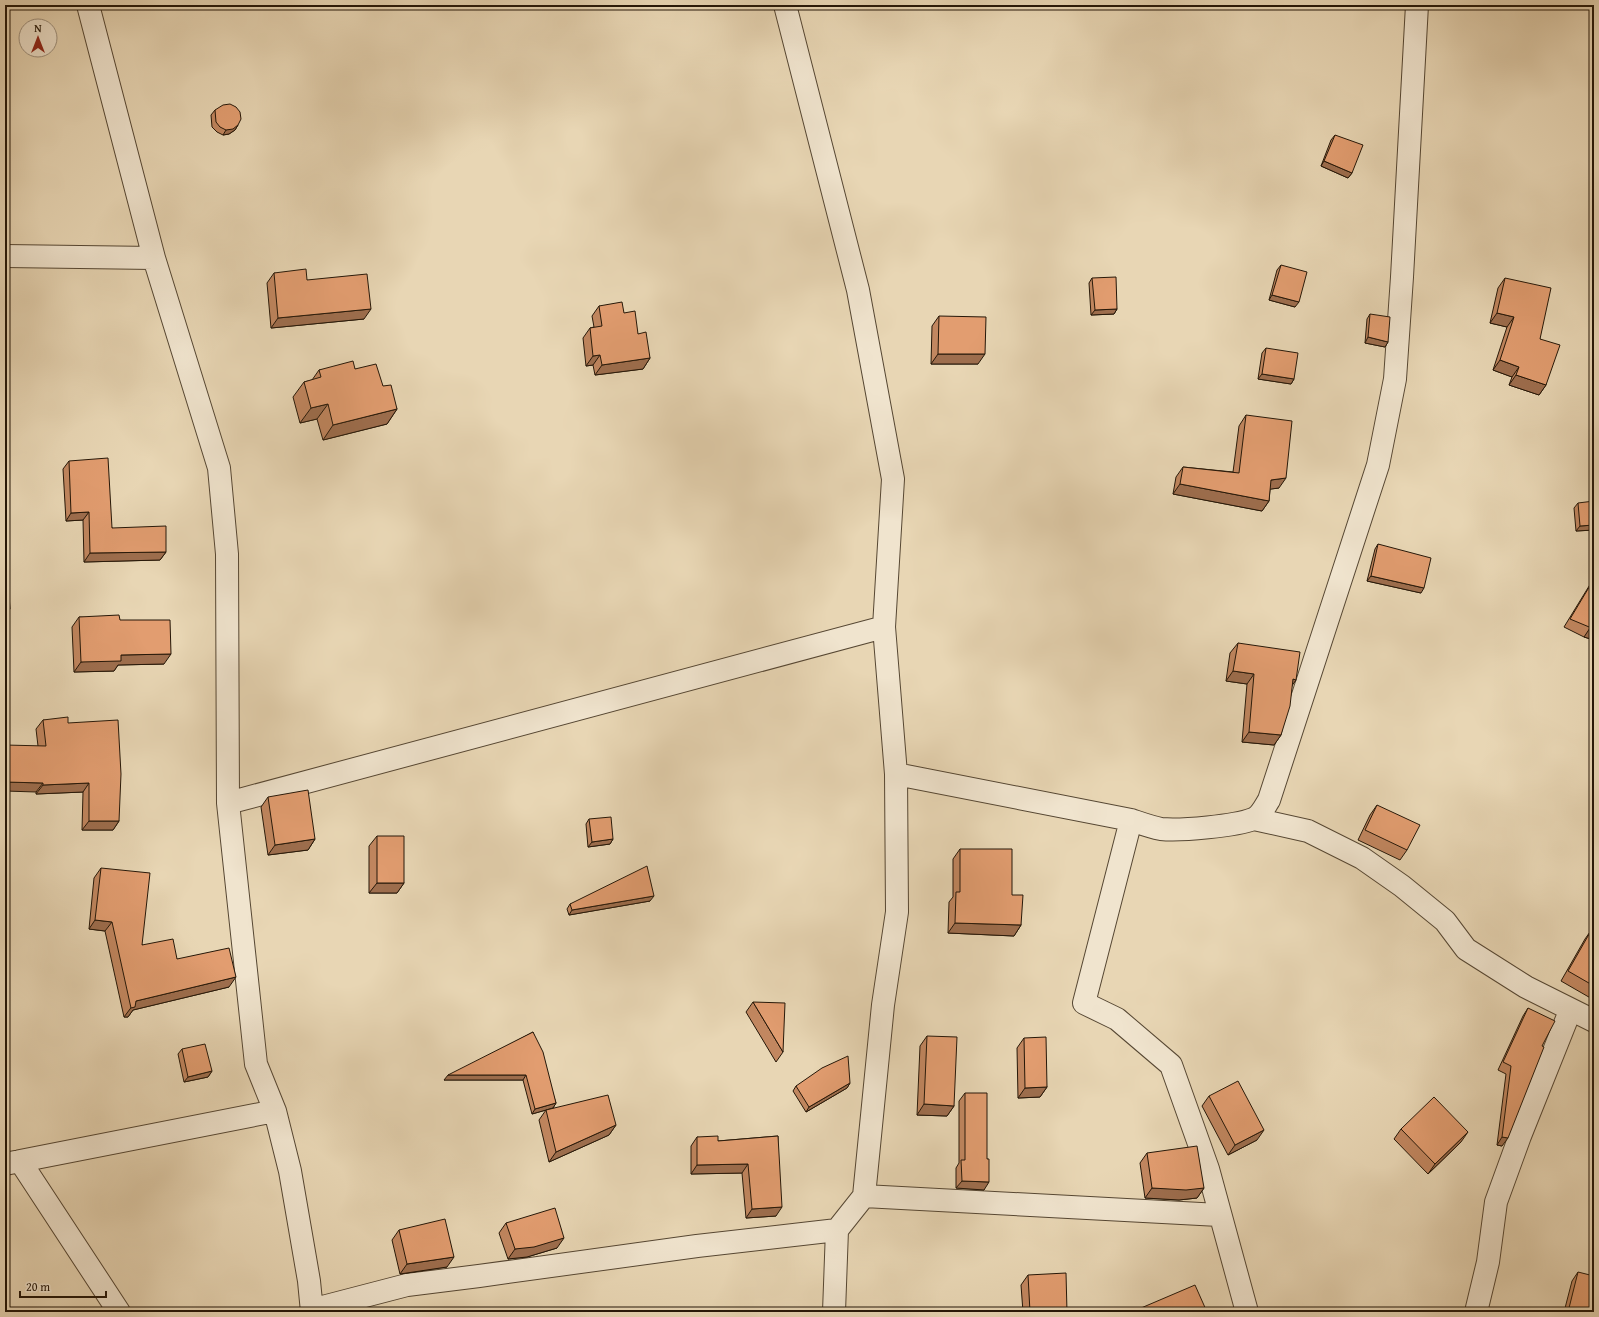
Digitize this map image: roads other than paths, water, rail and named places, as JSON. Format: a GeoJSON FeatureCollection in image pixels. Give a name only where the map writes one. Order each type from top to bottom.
{"type":"FeatureCollection","features":[{"type":"Feature","properties":{"kind":"street"},"geometry":{"type":"LineString","coordinates":[[88,5],[154,258],[219,468],[227,554],[228,803],[256,1064],[275,1111],[290,1171],[309,1281],[312,1311],[407,1284],[479,1276],[697,1246],[837,1230]]}},
{"type":"Feature","properties":{"kind":"street"},"geometry":{"type":"LineString","coordinates":[[785,5],[858,290],[893,479],[884,627],[896,774],[897,912],[883,1005],[864,1196],[837,1230],[834,1312]]}},
{"type":"Feature","properties":{"kind":"street"},"geometry":{"type":"LineString","coordinates":[[1254,819],[1263,810],[1269,800],[1379,458],[1395,378],[1402,277],[1416,5]]}},
{"type":"Feature","properties":{"kind":"street"},"geometry":{"type":"LineString","coordinates":[[5,256],[154,258]]}},
{"type":"Feature","properties":{"kind":"street"},"geometry":{"type":"LineString","coordinates":[[228,803],[884,627]]}},
{"type":"Feature","properties":{"kind":"street"},"geometry":{"type":"LineString","coordinates":[[896,774],[1131,820],[1160,829],[1190,829],[1219,826],[1254,819],[1308,831],[1362,858],[1402,886],[1444,921],[1466,949],[1526,987],[1594,1021]]}},
{"type":"Feature","properties":{"kind":"street"},"geometry":{"type":"LineString","coordinates":[[1131,820],[1084,1003],[1117,1019],[1171,1065],[1199,1141],[1247,1312]]}},
{"type":"Feature","properties":{"kind":"street"},"geometry":{"type":"LineString","coordinates":[[1476,1312],[1488,1262],[1496,1202],[1520,1136],[1570,1010]]}},
{"type":"Feature","properties":{"kind":"street"},"geometry":{"type":"LineString","coordinates":[[119,1312],[13,1162],[275,1111]]}},
{"type":"Feature","properties":{"kind":"street"},"geometry":{"type":"LineString","coordinates":[[864,1196],[1220,1215]]}}]}
